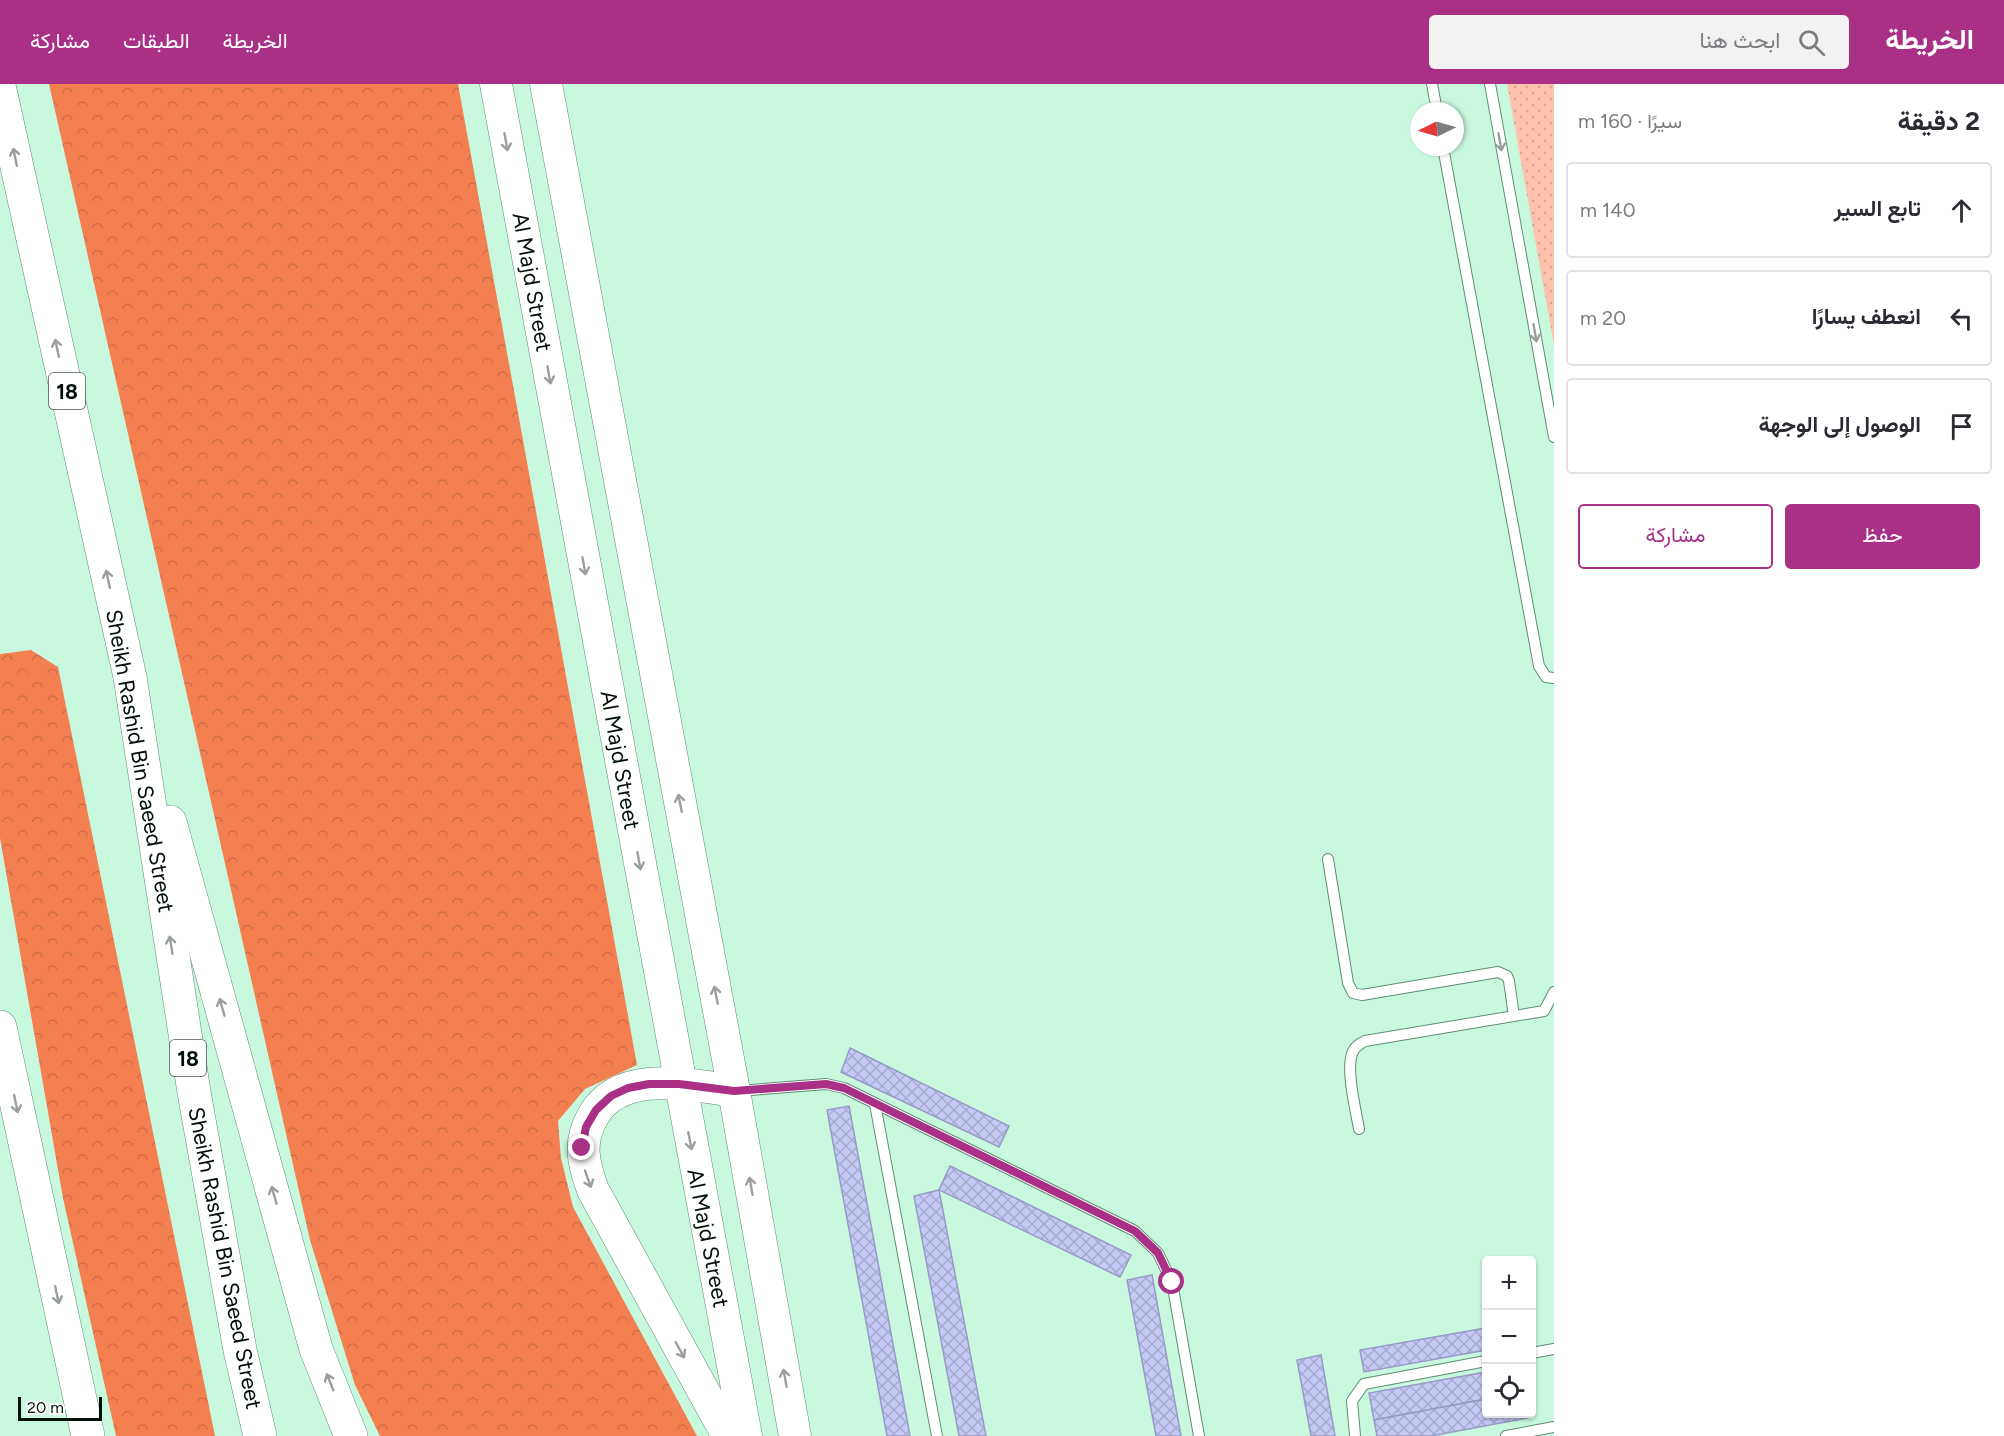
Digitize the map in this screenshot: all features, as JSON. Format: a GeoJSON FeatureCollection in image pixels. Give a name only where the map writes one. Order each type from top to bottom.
{"type":"FeatureCollection","features":[{"type":"Feature","properties":{"kind":"highway","name":"Sheikh Rashid Bin Saeed Street"},"geometry":{"type":"LineString","coordinates":[[0,90],[130,677],[194,1092],[240,1350],[260,1436]]}},
{"type":"Feature","properties":{"kind":"highway"},"geometry":{"type":"LineString","coordinates":[[130,677],[316,1348],[351,1436]]}},
{"type":"Feature","properties":{"kind":"highway"},"geometry":{"type":"LineString","coordinates":[[0,1027],[88,1436]]}},
{"type":"Feature","properties":{"kind":"street","name":"Al Majd Street"},"geometry":{"type":"LineString","coordinates":[[496,84],[679,1084],[746,1436]]}},
{"type":"Feature","properties":{"kind":"street"},"geometry":{"type":"LineString","coordinates":[[546,84],[734,1091],[795,1436]]}},
{"type":"Feature","properties":{"kind":"street"},"geometry":{"type":"LineString","coordinates":[[728,1436],[598,1200],[585,1169],[582,1148],[586,1127],[596,1110],[611,1096],[628,1088],[649,1084],[679,1084],[734,1091]]}},
{"type":"Feature","properties":{"kind":"lane"},"geometry":{"type":"LineString","coordinates":[[1432,84],[1435,102]]}},
{"type":"Feature","properties":{"kind":"lane"},"geometry":{"type":"LineString","coordinates":[[1490,84],[1551,403],[1554,437]]}},
{"type":"Feature","properties":{"kind":"lane"},"geometry":{"type":"LineString","coordinates":[[1445,156],[1539,666],[1546,676],[1554,678]]}},
{"type":"Feature","properties":{"kind":"lane"},"geometry":{"type":"LineString","coordinates":[[1328,859],[1348,983],[1353,993],[1362,995],[1498,972],[1507,976],[1509,981],[1514,1016]]}},
{"type":"Feature","properties":{"kind":"lane"},"geometry":{"type":"LineString","coordinates":[[1359,1129],[1350,1062],[1353,1050],[1358,1044],[1544,1011],[1554,992]]}},
{"type":"Feature","properties":{"kind":"lane"},"geometry":{"type":"LineString","coordinates":[[734,1091],[826,1084],[844,1088],[1135,1231],[1158,1253],[1172,1282],[1199,1436]]}},
{"type":"Feature","properties":{"kind":"lane"},"geometry":{"type":"LineString","coordinates":[[875,1104],[937,1436]]}},
{"type":"Feature","properties":{"kind":"lane"},"geometry":{"type":"LineString","coordinates":[[1536,1352],[1554,1349]]}},
{"type":"Feature","properties":{"kind":"lane"},"geometry":{"type":"LineString","coordinates":[[1355,1436],[1352,1401],[1364,1384],[1482,1362]]}},
{"type":"Feature","properties":{"kind":"lane"},"geometry":{"type":"LineString","coordinates":[[1506,1436],[1538,1433],[1554,1427]]}},
{"type":"Feature","properties":{"kind":"green space"},"geometry":{"type":"Polygon","coordinates":[[[49,84],[458,84],[637,1065],[585,1089],[558,1121],[561,1158],[573,1207],[697,1436],[380,1436],[355,1385],[310,1240],[49,84]]]}},
{"type":"Feature","properties":{"kind":"green space"},"geometry":{"type":"Polygon","coordinates":[[[31,650],[58,667],[215,1436],[116,1436],[63,1198],[0,838],[0,654],[31,650]]]}},
{"type":"Feature","properties":{"kind":"shaded area"},"geometry":{"type":"Polygon","coordinates":[[[1507,84],[1554,84],[1554,345],[1507,84]]]}},
{"type":"Feature","properties":{"kind":"building"},"geometry":{"type":"Polygon","coordinates":[[[850,1048],[1009,1126],[999,1147],[841,1072],[850,1048]]]}},
{"type":"Feature","properties":{"kind":"building"},"geometry":{"type":"Polygon","coordinates":[[[849,1106],[910,1436],[887,1436],[827,1110],[849,1106]]]}},
{"type":"Feature","properties":{"kind":"building"},"geometry":{"type":"Polygon","coordinates":[[[950,1166],[1131,1255],[1120,1277],[939,1190],[950,1166]]]}},
{"type":"Feature","properties":{"kind":"building"},"geometry":{"type":"Polygon","coordinates":[[[939,1190],[986,1436],[959,1436],[914,1196],[939,1190]]]}},
{"type":"Feature","properties":{"kind":"building"},"geometry":{"type":"Polygon","coordinates":[[[1152,1275],[1181,1436],[1156,1436],[1127,1280],[1152,1275]]]}},
{"type":"Feature","properties":{"kind":"building"},"geometry":{"type":"Polygon","coordinates":[[[1482,1329],[1482,1351],[1364,1372],[1360,1350],[1482,1329]]]}},
{"type":"Feature","properties":{"kind":"building"},"geometry":{"type":"Polygon","coordinates":[[[1321,1355],[1335,1436],[1311,1436],[1297,1360],[1321,1355]]]}},
{"type":"Feature","properties":{"kind":"building"},"geometry":{"type":"Polygon","coordinates":[[[1482,1373],[1482,1400],[1374,1420],[1369,1393],[1482,1373]]]}},
{"type":"Feature","properties":{"kind":"building"},"geometry":{"type":"Polygon","coordinates":[[[1482,1400],[1482,1418],[1527,1418],[1431,1436],[1377,1436],[1374,1420],[1482,1400]]]}},
{"type":"Feature","properties":{"kind":"route"},"geometry":{"type":"LineString","coordinates":[[582,1148],[586,1127],[596,1110],[611,1096],[628,1088],[649,1084],[679,1084],[734,1091],[826,1084],[844,1088],[1135,1231],[1158,1253],[1167,1267],[1172,1282]]}}]}
